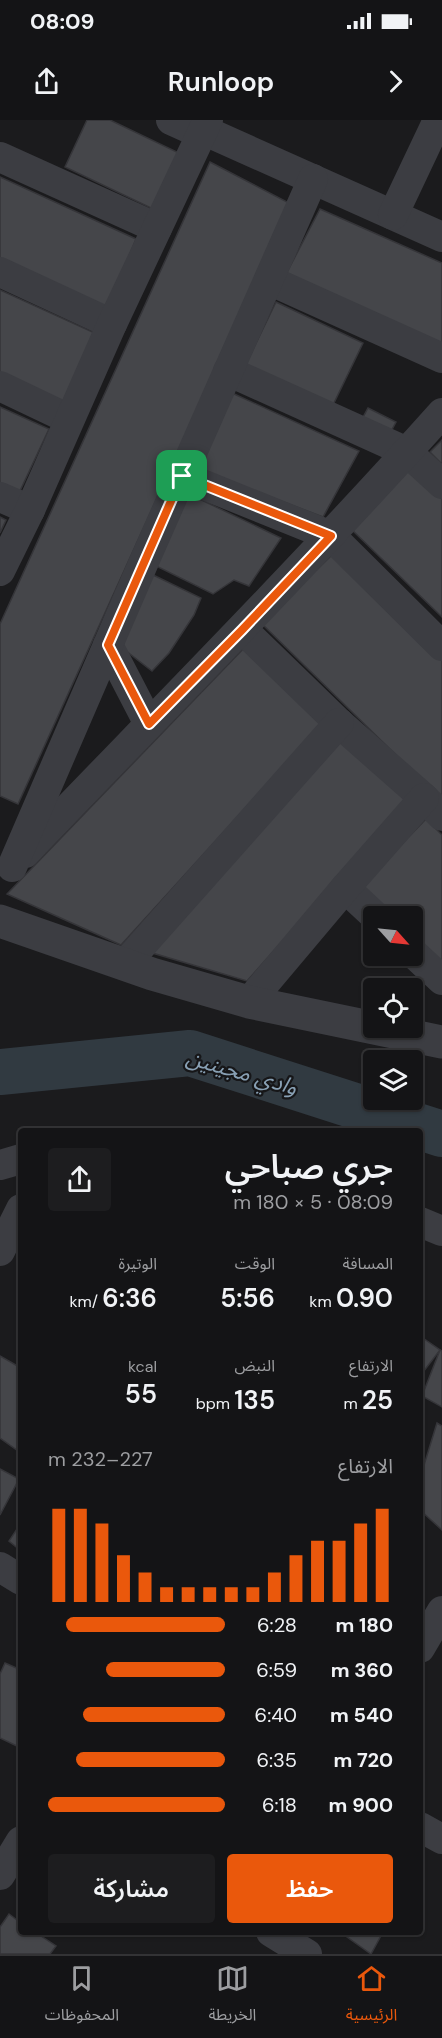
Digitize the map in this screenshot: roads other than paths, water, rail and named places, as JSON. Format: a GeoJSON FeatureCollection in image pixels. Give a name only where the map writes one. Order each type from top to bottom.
{"type":"FeatureCollection","features":[{"type":"Feature","properties":{"kind":"street"},"geometry":{"type":"LineString","coordinates":[[171,120],[204,128],[442,237]]}},
{"type":"Feature","properties":{"kind":"street"},"geometry":{"type":"LineString","coordinates":[[393,215],[439,123]]}},
{"type":"Feature","properties":{"kind":"street"},"geometry":{"type":"LineString","coordinates":[[0,571],[204,128]]}},
{"type":"Feature","properties":{"kind":"street"},"geometry":{"type":"LineString","coordinates":[[0,157],[157,228]]}},
{"type":"Feature","properties":{"kind":"street"},"geometry":{"type":"LineString","coordinates":[[6,873],[313,179]]}},
{"type":"Feature","properties":{"kind":"street"},"geometry":{"type":"LineString","coordinates":[[0,272],[112,324]]}},
{"type":"Feature","properties":{"kind":"street"},"geometry":{"type":"LineString","coordinates":[[269,280],[442,358]]}},
{"type":"Feature","properties":{"kind":"street"},"geometry":{"type":"LineString","coordinates":[[228,371],[407,452],[442,484]]}},
{"type":"Feature","properties":{"kind":"street"},"geometry":{"type":"LineString","coordinates":[[0,386],[69,419]]}},
{"type":"Feature","properties":{"kind":"street"},"geometry":{"type":"LineString","coordinates":[[6,873],[242,630],[442,413]]}},
{"type":"Feature","properties":{"kind":"street"},"geometry":{"type":"LineString","coordinates":[[182,476],[331,536],[442,646]]}},
{"type":"Feature","properties":{"kind":"street"},"geometry":{"type":"LineString","coordinates":[[0,497],[30,510]]}},
{"type":"Feature","properties":{"kind":"street"},"geometry":{"type":"LineString","coordinates":[[242,630],[339,723],[433,807],[345,888],[249,1002]]}},
{"type":"Feature","properties":{"kind":"street"},"geometry":{"type":"LineString","coordinates":[[108,645],[149,724]]}},
{"type":"Feature","properties":{"kind":"street"},"geometry":{"type":"LineString","coordinates":[[125,964],[339,723]]}},
{"type":"Feature","properties":{"kind":"street"},"geometry":{"type":"LineString","coordinates":[[345,888],[364,906]]}},
{"type":"Feature","properties":{"kind":"street"},"geometry":{"type":"LineString","coordinates":[[0,921],[152,975],[249,1002],[442,1042]]}},
{"type":"Feature","properties":{"kind":"street"},"geometry":{"type":"LineString","coordinates":[[423,962],[442,980]]}},
{"type":"Feature","properties":{"kind":"street"},"geometry":{"type":"LineString","coordinates":[[0,1165],[18,1160]]}},
{"type":"Feature","properties":{"kind":"street"},"geometry":{"type":"LineString","coordinates":[[0,1251],[18,1215]]}},
{"type":"Feature","properties":{"kind":"street"},"geometry":{"type":"LineString","coordinates":[[423,1223],[442,1231]]}},
{"type":"Feature","properties":{"kind":"street"},"geometry":{"type":"LineString","coordinates":[[0,1567],[18,1578]]}},
{"type":"Feature","properties":{"kind":"street"},"geometry":{"type":"LineString","coordinates":[[423,1643],[442,1611]]}},
{"type":"Feature","properties":{"kind":"street"},"geometry":{"type":"LineString","coordinates":[[423,1829],[442,1839]]}},
{"type":"Feature","properties":{"kind":"street"},"geometry":{"type":"LineString","coordinates":[[0,1875],[18,1846]]}},
{"type":"Feature","properties":{"kind":"street"},"geometry":{"type":"LineString","coordinates":[[276,1935],[307,1954]]}},
{"type":"Feature","properties":{"kind":"waterway","name":"وادي مجينين"},"geometry":{"type":"LineString","coordinates":[[0,1072],[190,1053],[442,1134]]}}]}
